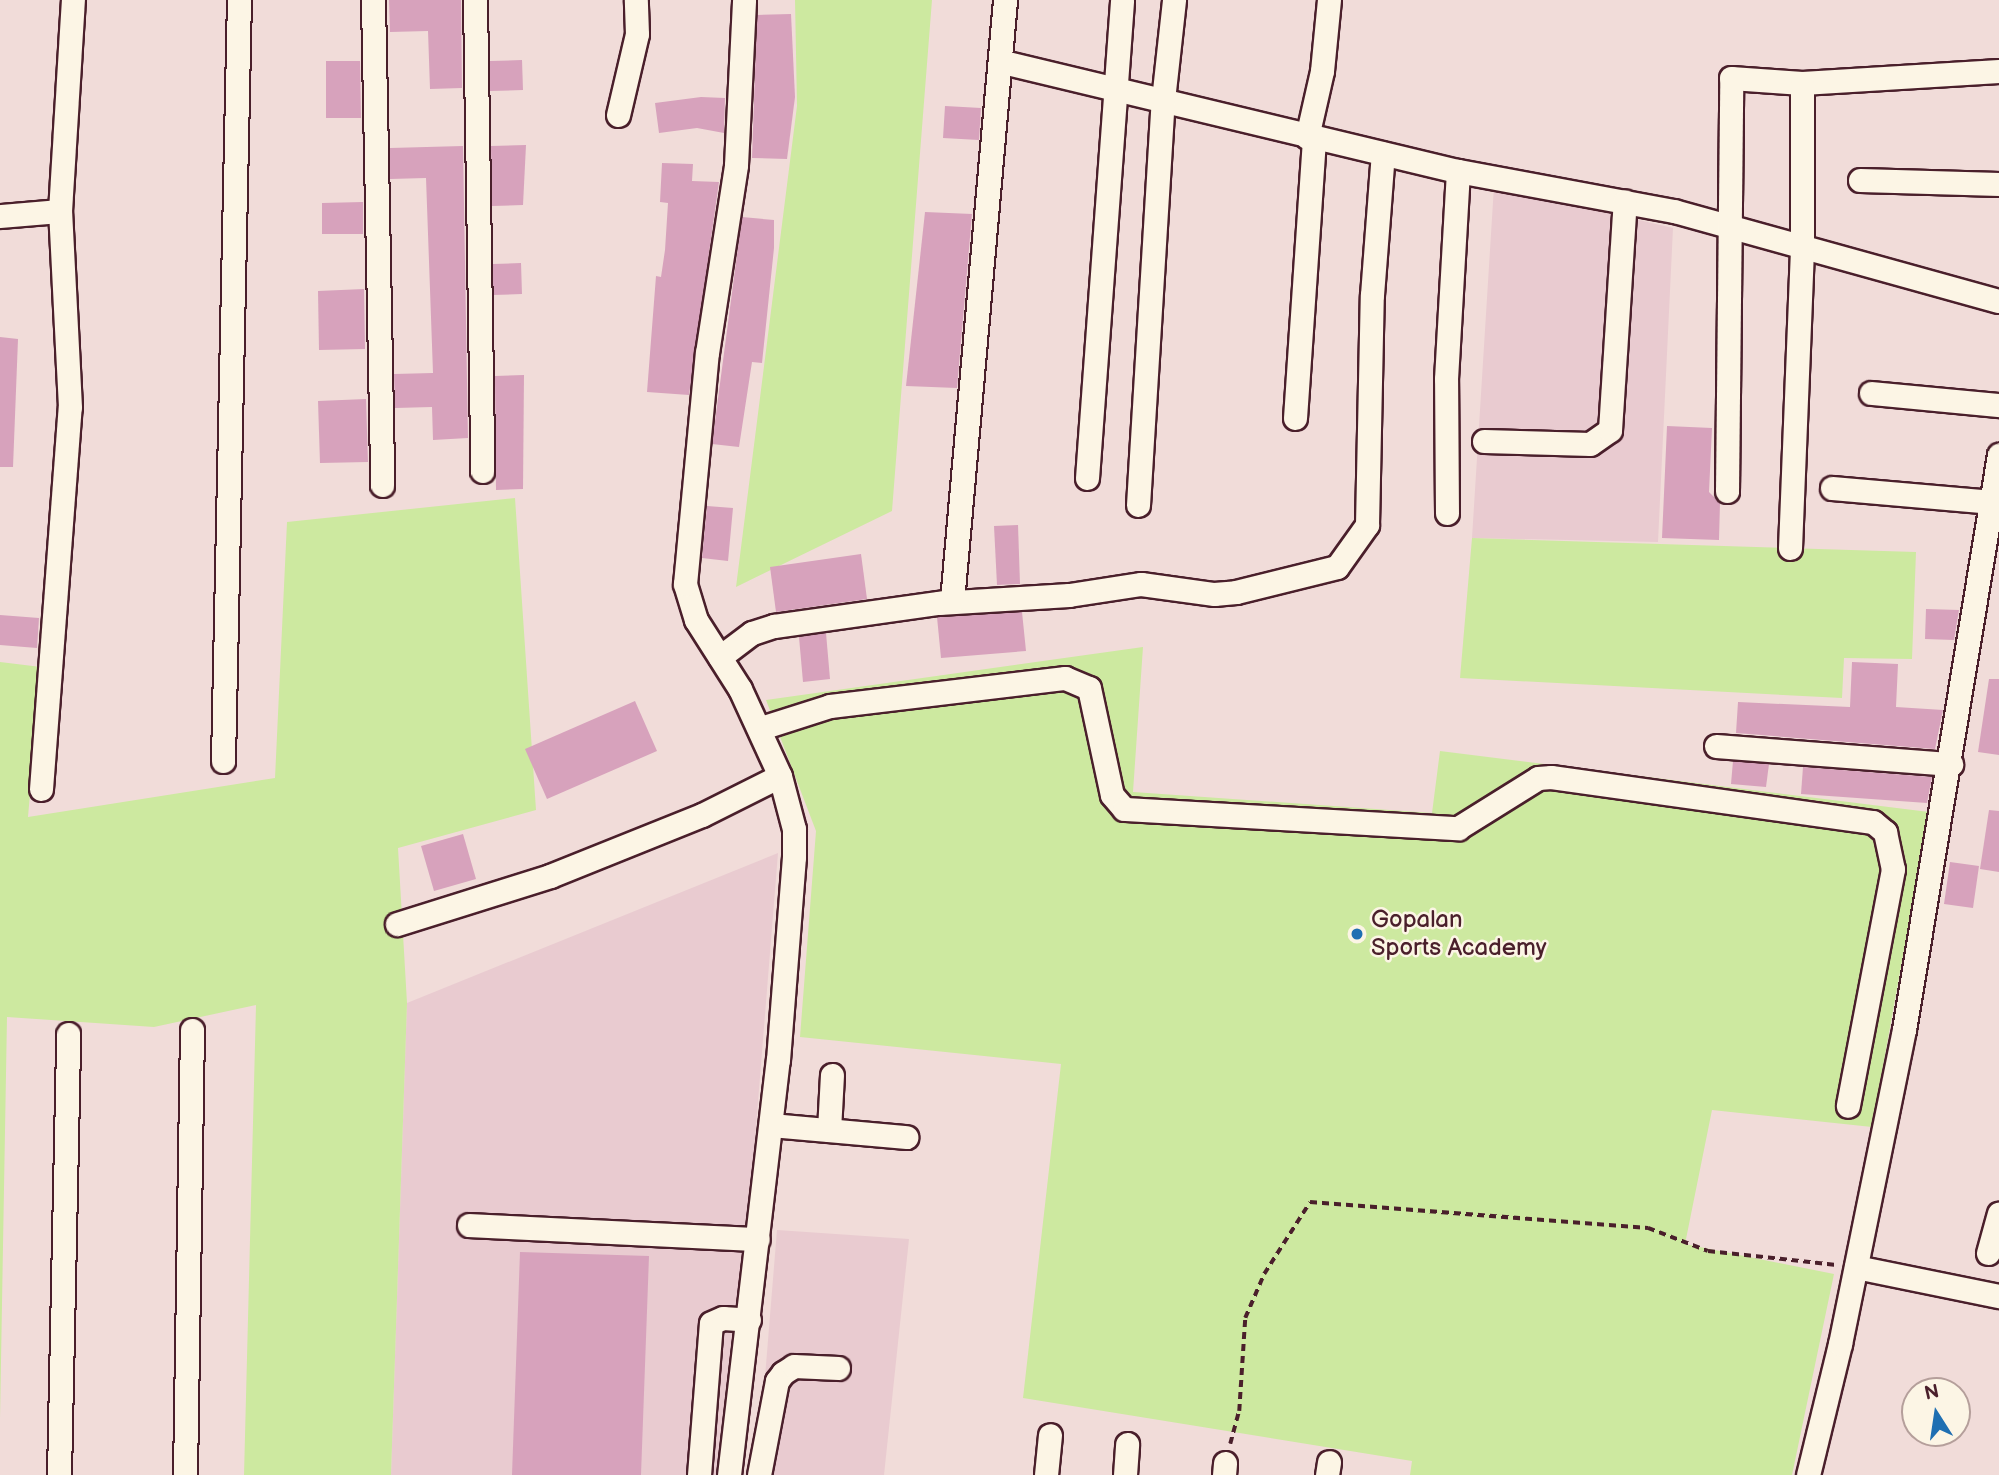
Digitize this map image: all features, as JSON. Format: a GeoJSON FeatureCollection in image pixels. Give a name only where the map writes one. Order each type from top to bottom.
{"type":"FeatureCollection","features":[{"type":"Feature","properties":{"kind":"street"},"geometry":{"type":"LineString","coordinates":[[41,789],[70,407],[60,211],[73,0]]}},
{"type":"Feature","properties":{"kind":"street"},"geometry":{"type":"LineString","coordinates":[[223,761],[239,0]]}},
{"type":"Feature","properties":{"kind":"street"},"geometry":{"type":"LineString","coordinates":[[373,0],[382,485]]}},
{"type":"Feature","properties":{"kind":"street"},"geometry":{"type":"LineString","coordinates":[[475,0],[482,471]]}},
{"type":"Feature","properties":{"kind":"street"},"geometry":{"type":"LineString","coordinates":[[618,115],[637,34],[636,0]]}},
{"type":"Feature","properties":{"kind":"street"},"geometry":{"type":"LineString","coordinates":[[729,1475],[771,1125],[794,829],[780,776],[761,728],[720,657],[695,621],[685,584],[707,352],[736,165],[744,0]]}},
{"type":"Feature","properties":{"kind":"street"},"geometry":{"type":"LineString","coordinates":[[720,657],[752,633],[774,626],[952,601],[1003,62],[1005,0]]}},
{"type":"Feature","properties":{"kind":"street"},"geometry":{"type":"LineString","coordinates":[[1087,478],[1122,0]]}},
{"type":"Feature","properties":{"kind":"street"},"geometry":{"type":"LineString","coordinates":[[1138,505],[1163,100],[1174,0]]}},
{"type":"Feature","properties":{"kind":"street"},"geometry":{"type":"LineString","coordinates":[[1295,418],[1311,138],[1322,71],[1329,0]]}},
{"type":"Feature","properties":{"kind":"street"},"geometry":{"type":"LineString","coordinates":[[1003,62],[1458,172],[1625,201],[1730,226],[1802,250],[1999,302]]}},
{"type":"Feature","properties":{"kind":"street"},"geometry":{"type":"LineString","coordinates":[[1727,492],[1731,78],[1802,83],[1999,71]]}},
{"type":"Feature","properties":{"kind":"street"},"geometry":{"type":"LineString","coordinates":[[1790,548],[1802,250],[1802,83]]}},
{"type":"Feature","properties":{"kind":"street"},"geometry":{"type":"LineString","coordinates":[[939,603],[1069,595],[1141,584],[1225,593],[1337,567],[1367,526],[1372,295],[1383,153]]}},
{"type":"Feature","properties":{"kind":"street"},"geometry":{"type":"LineString","coordinates":[[1447,513],[1446,379],[1458,172]]}},
{"type":"Feature","properties":{"kind":"street"},"geometry":{"type":"LineString","coordinates":[[1860,180],[1999,184]]}},
{"type":"Feature","properties":{"kind":"street"},"geometry":{"type":"LineString","coordinates":[[1484,441],[1590,444],[1610,430],[1625,201]]}},
{"type":"Feature","properties":{"kind":"street"},"geometry":{"type":"LineString","coordinates":[[0,216],[60,211]]}},
{"type":"Feature","properties":{"kind":"street"},"geometry":{"type":"LineString","coordinates":[[1871,393],[1999,405]]}},
{"type":"Feature","properties":{"kind":"street"},"geometry":{"type":"LineString","coordinates":[[1808,1475],[1856,1267],[1951,764],[1999,455]]}},
{"type":"Feature","properties":{"kind":"street"},"geometry":{"type":"LineString","coordinates":[[1832,488],[1992,502]]}},
{"type":"Feature","properties":{"kind":"street"},"geometry":{"type":"LineString","coordinates":[[761,728],[830,706],[1065,678],[1089,688],[1112,795],[1124,809],[1458,828],[1538,778],[1550,777],[1873,822],[1889,839],[1893,869],[1849,1106]]}},
{"type":"Feature","properties":{"kind":"street"},"geometry":{"type":"LineString","coordinates":[[1716,746],[1951,764]]}},
{"type":"Feature","properties":{"kind":"street"},"geometry":{"type":"LineString","coordinates":[[397,924],[550,876],[702,815],[780,776]]}},
{"type":"Feature","properties":{"kind":"street"},"geometry":{"type":"LineString","coordinates":[[185,1475],[192,1030]]}},
{"type":"Feature","properties":{"kind":"street"},"geometry":{"type":"LineString","coordinates":[[60,1475],[68,1034]]}},
{"type":"Feature","properties":{"kind":"street"},"geometry":{"type":"LineString","coordinates":[[829,1130],[832,1074]]}},
{"type":"Feature","properties":{"kind":"street"},"geometry":{"type":"LineString","coordinates":[[771,1125],[906,1137]]}},
{"type":"Feature","properties":{"kind":"street"},"geometry":{"type":"LineString","coordinates":[[1988,1253],[1999,1213]]}},
{"type":"Feature","properties":{"kind":"street"},"geometry":{"type":"LineString","coordinates":[[469,1225],[758,1239]]}},
{"type":"Feature","properties":{"kind":"street"},"geometry":{"type":"LineString","coordinates":[[1856,1267],[1999,1296]]}},
{"type":"Feature","properties":{"kind":"street"},"geometry":{"type":"LineString","coordinates":[[699,1475],[711,1323],[723,1318],[749,1320]]}},
{"type":"Feature","properties":{"kind":"street"},"geometry":{"type":"LineString","coordinates":[[759,1475],[777,1381],[794,1366],[838,1368]]}},
{"type":"Feature","properties":{"kind":"street"},"geometry":{"type":"LineString","coordinates":[[1046,1475],[1050,1434]]}},
{"type":"Feature","properties":{"kind":"street"},"geometry":{"type":"LineString","coordinates":[[1125,1475],[1127,1444]]}},
{"type":"Feature","properties":{"kind":"path"},"geometry":{"type":"LineString","coordinates":[[1225,1469],[1239,1411],[1245,1318],[1264,1274],[1310,1202],[1648,1228],[1708,1251],[1856,1267]]}},
{"type":"Feature","properties":{"kind":"shaded area"},"geometry":{"type":"Polygon","coordinates":[[[1494,186],[1673,228],[1658,542],[1472,538],[1494,186]]]}},
{"type":"Feature","properties":{"kind":"shaded area"},"geometry":{"type":"Polygon","coordinates":[[[778,853],[728,1475],[391,1475],[407,1003],[778,853]]]}},
{"type":"Feature","properties":{"kind":"shaded area"},"geometry":{"type":"Polygon","coordinates":[[[777,1230],[909,1239],[884,1475],[757,1475],[777,1230]]]}},
{"type":"Feature","properties":{"kind":"green space"},"geometry":{"type":"Polygon","coordinates":[[[795,0],[932,0],[892,511],[736,587],[797,106],[795,0]]]}},
{"type":"Feature","properties":{"kind":"green space"},"geometry":{"type":"Polygon","coordinates":[[[515,498],[536,810],[398,848],[407,1003],[391,1475],[244,1475],[256,1005],[154,1027],[7,1017],[0,1419],[0,662],[41,667],[28,817],[275,778],[287,522],[515,498]]]}},
{"type":"Feature","properties":{"kind":"green space"},"geometry":{"type":"Polygon","coordinates":[[[1472,538],[1916,552],[1912,659],[1844,658],[1842,698],[1460,678],[1472,538]]]}},
{"type":"Feature","properties":{"kind":"green space"},"geometry":{"type":"Polygon","coordinates":[[[1143,647],[1133,792],[1432,813],[1440,751],[1929,812],[1872,1127],[1712,1110],[1685,1244],[1834,1274],[1792,1475],[1410,1475],[1412,1461],[1023,1398],[1061,1064],[800,1037],[816,831],[766,700],[1143,647]]]}},
{"type":"Feature","properties":{"kind":"building"},"geometry":{"type":"Polygon","coordinates":[[[389,0],[461,0],[462,88],[430,89],[428,31],[390,32],[389,0]]]}},
{"type":"Feature","properties":{"kind":"building"},"geometry":{"type":"Polygon","coordinates":[[[791,14],[795,97],[787,159],[752,158],[757,15],[791,14]]]}},
{"type":"Feature","properties":{"kind":"building"},"geometry":{"type":"Polygon","coordinates":[[[522,60],[523,90],[490,91],[490,61],[522,60]]]}},
{"type":"Feature","properties":{"kind":"building"},"geometry":{"type":"Polygon","coordinates":[[[326,61],[360,61],[361,118],[326,118],[326,61]]]}},
{"type":"Feature","properties":{"kind":"building"},"geometry":{"type":"Polygon","coordinates":[[[701,97],[725,98],[724,133],[697,128],[659,133],[655,103],[701,97]]]}},
{"type":"Feature","properties":{"kind":"building"},"geometry":{"type":"Polygon","coordinates":[[[945,106],[981,108],[979,140],[943,138],[945,106]]]}},
{"type":"Feature","properties":{"kind":"building"},"geometry":{"type":"Polygon","coordinates":[[[526,145],[523,205],[492,206],[491,146],[526,145]]]}},
{"type":"Feature","properties":{"kind":"building"},"geometry":{"type":"Polygon","coordinates":[[[463,146],[468,438],[433,440],[432,407],[395,408],[394,374],[433,373],[426,178],[390,179],[390,148],[463,146]]]}},
{"type":"Feature","properties":{"kind":"building"},"geometry":{"type":"Polygon","coordinates":[[[662,163],[693,164],[692,181],[719,182],[689,395],[647,392],[656,276],[661,277],[665,250],[668,203],[660,202],[662,163]]]}},
{"type":"Feature","properties":{"kind":"building"},"geometry":{"type":"Polygon","coordinates":[[[363,202],[363,234],[322,234],[322,203],[363,202]]]}},
{"type":"Feature","properties":{"kind":"building"},"geometry":{"type":"Polygon","coordinates":[[[925,212],[972,214],[957,388],[906,386],[925,212]]]}},
{"type":"Feature","properties":{"kind":"building"},"geometry":{"type":"Polygon","coordinates":[[[742,217],[774,220],[774,248],[762,363],[752,362],[739,447],[712,444],[742,217]]]}},
{"type":"Feature","properties":{"kind":"building"},"geometry":{"type":"Polygon","coordinates":[[[521,263],[522,294],[493,295],[493,264],[521,263]]]}},
{"type":"Feature","properties":{"kind":"building"},"geometry":{"type":"Polygon","coordinates":[[[364,289],[365,349],[319,350],[318,291],[364,289]]]}},
{"type":"Feature","properties":{"kind":"building"},"geometry":{"type":"Polygon","coordinates":[[[0,337],[18,339],[13,467],[0,467],[0,337]]]}},
{"type":"Feature","properties":{"kind":"building"},"geometry":{"type":"Polygon","coordinates":[[[524,375],[523,489],[496,490],[495,376],[524,375]]]}},
{"type":"Feature","properties":{"kind":"building"},"geometry":{"type":"Polygon","coordinates":[[[366,399],[368,462],[320,463],[318,401],[366,399]]]}},
{"type":"Feature","properties":{"kind":"building"},"geometry":{"type":"Polygon","coordinates":[[[1667,426],[1712,428],[1709,492],[1720,503],[1719,540],[1662,538],[1667,426]]]}},
{"type":"Feature","properties":{"kind":"building"},"geometry":{"type":"Polygon","coordinates":[[[707,506],[733,508],[728,561],[702,558],[707,506]]]}},
{"type":"Feature","properties":{"kind":"building"},"geometry":{"type":"Polygon","coordinates":[[[1018,525],[1020,584],[997,585],[994,526],[1018,525]]]}},
{"type":"Feature","properties":{"kind":"building"},"geometry":{"type":"Polygon","coordinates":[[[861,554],[867,599],[776,612],[770,567],[861,554]]]}},
{"type":"Feature","properties":{"kind":"building"},"geometry":{"type":"Polygon","coordinates":[[[1926,609],[1959,610],[1954,640],[1925,639],[1926,609]]]}},
{"type":"Feature","properties":{"kind":"building"},"geometry":{"type":"Polygon","coordinates":[[[1022,612],[1026,651],[941,658],[937,617],[1022,612]]]}},
{"type":"Feature","properties":{"kind":"building"},"geometry":{"type":"Polygon","coordinates":[[[0,615],[39,618],[37,648],[0,645],[0,615]]]}},
{"type":"Feature","properties":{"kind":"building"},"geometry":{"type":"Polygon","coordinates":[[[826,633],[830,679],[803,682],[799,637],[826,633]]]}},
{"type":"Feature","properties":{"kind":"building"},"geometry":{"type":"Polygon","coordinates":[[[1852,662],[1898,664],[1896,707],[1943,710],[1935,749],[1736,733],[1738,702],[1850,707],[1852,662]]]}},
{"type":"Feature","properties":{"kind":"building"},"geometry":{"type":"Polygon","coordinates":[[[1989,679],[1999,679],[1999,755],[1978,752],[1989,679]]]}},
{"type":"Feature","properties":{"kind":"building"},"geometry":{"type":"Polygon","coordinates":[[[635,701],[657,751],[547,799],[525,749],[635,701]]]}},
{"type":"Feature","properties":{"kind":"building"},"geometry":{"type":"Polygon","coordinates":[[[1733,761],[1769,764],[1766,787],[1731,784],[1733,761]]]}},
{"type":"Feature","properties":{"kind":"building"},"geometry":{"type":"Polygon","coordinates":[[[1803,767],[1932,777],[1927,803],[1801,794],[1803,767]]]}},
{"type":"Feature","properties":{"kind":"building"},"geometry":{"type":"Polygon","coordinates":[[[1989,810],[1999,811],[1999,872],[1980,869],[1989,810]]]}},
{"type":"Feature","properties":{"kind":"building"},"geometry":{"type":"Polygon","coordinates":[[[463,834],[476,879],[434,891],[421,846],[463,834]]]}},
{"type":"Feature","properties":{"kind":"building"},"geometry":{"type":"Polygon","coordinates":[[[1950,862],[1979,866],[1973,908],[1944,904],[1950,862]]]}},
{"type":"Feature","properties":{"kind":"building"},"geometry":{"type":"Polygon","coordinates":[[[520,1252],[649,1256],[641,1475],[512,1475],[520,1252]]]}},
{"type":"Feature","properties":{"kind":"place","name":"Gopalan Sports Academy"},"geometry":{"type":"Point","coordinates":[1357,934]}}]}
